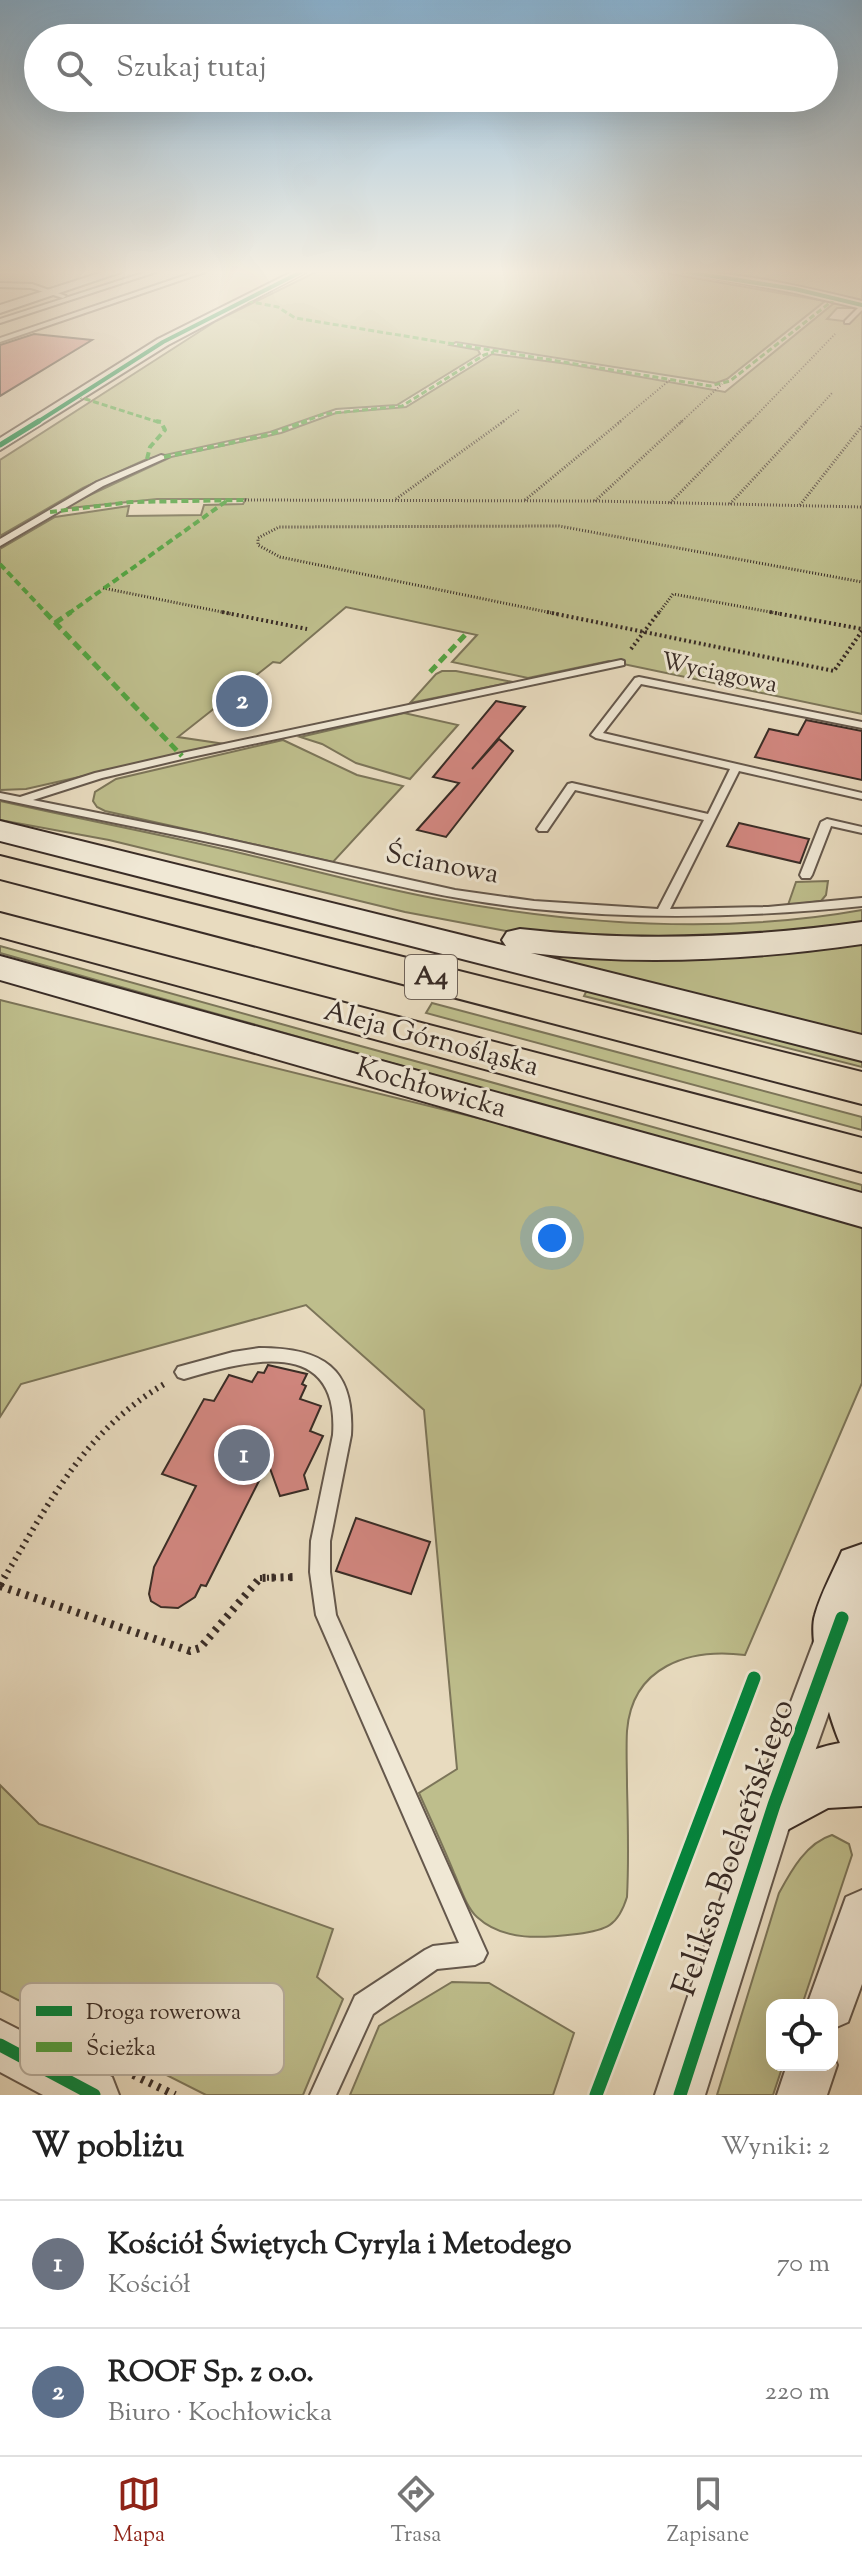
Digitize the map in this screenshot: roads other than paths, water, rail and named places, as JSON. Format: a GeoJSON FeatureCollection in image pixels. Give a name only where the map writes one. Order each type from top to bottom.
{"type":"FeatureCollection","features":[{"type":"Feature","properties":{"kind":"highway","name":"A4"},"geometry":{"type":"LineString","coordinates":[[0,867],[862,1088]]}},
{"type":"Feature","properties":{"kind":"highway","name":"Aleja Górnośląska"},"geometry":{"type":"LineString","coordinates":[[0,925],[862,1155]]}},
{"type":"Feature","properties":{"kind":"main road"},"geometry":{"type":"LineString","coordinates":[[0,831],[862,1048]]}},
{"type":"Feature","properties":{"kind":"main road"},"geometry":{"type":"LineString","coordinates":[[326,913],[565,946],[646,951],[731,950],[862,933]]}},
{"type":"Feature","properties":{"kind":"main road","name":"Kochłowicka"},"geometry":{"type":"LineString","coordinates":[[0,968],[862,1210]]}},
{"type":"Feature","properties":{"kind":"main road"},"geometry":{"type":"LineString","coordinates":[[852,1594],[845,1653],[862,1723]]}},
{"type":"Feature","properties":{"kind":"main road"},"geometry":{"type":"LineString","coordinates":[[774,1805],[811,1782],[853,1773],[862,1775]]}},
{"type":"Feature","properties":{"kind":"street"},"geometry":{"type":"LineString","coordinates":[[0,445],[119,370]]}},
{"type":"Feature","properties":{"kind":"street"},"geometry":{"type":"LineString","coordinates":[[0,980],[92,994]]}},
{"type":"Feature","properties":{"kind":"street","name":"Feliksa Bocheńskiego"},"geometry":{"type":"LineString","coordinates":[[680,2095],[774,1805],[852,1594]]}},
{"type":"Feature","properties":{"kind":"street"},"geometry":{"type":"LineString","coordinates":[[833,1999],[862,1913]]}},
{"type":"Feature","properties":{"kind":"street"},"geometry":{"type":"LineString","coordinates":[[0,2045],[20,2056]]}},
{"type":"Feature","properties":{"kind":"street"},"geometry":{"type":"LineString","coordinates":[[802,2095],[810,2071]]}},
{"type":"Feature","properties":{"kind":"street"},"geometry":{"type":"LineString","coordinates":[[56,2075],[94,2095]]}},
{"type":"Feature","properties":{"kind":"lane"},"geometry":{"type":"LineString","coordinates":[[0,543],[100,484],[164,457]]}},
{"type":"Feature","properties":{"kind":"lane","name":"Ścianowa"},"geometry":{"type":"LineString","coordinates":[[20,800],[99,775],[154,762],[621,663]]}},
{"type":"Feature","properties":{"kind":"lane","name":"Wyciągowa"},"geometry":{"type":"LineString","coordinates":[[736,767],[596,735],[639,680],[862,725]]}},
{"type":"Feature","properties":{"kind":"lane"},"geometry":{"type":"LineString","coordinates":[[713,813],[736,767],[862,796]]}},
{"type":"Feature","properties":{"kind":"lane"},"geometry":{"type":"LineString","coordinates":[[543,829],[572,786],[711,818],[662,913]]}},
{"type":"Feature","properties":{"kind":"lane","name":"Ścianowa"},"geometry":{"type":"LineString","coordinates":[[0,796],[485,899],[602,911],[662,913],[810,908],[862,902]]}},
{"type":"Feature","properties":{"kind":"lane"},"geometry":{"type":"LineString","coordinates":[[806,875],[827,822],[862,830]]}},
{"type":"Feature","properties":{"kind":"lane"},"geometry":{"type":"LineString","coordinates":[[184,1372],[222,1359],[254,1354],[292,1355],[316,1363],[333,1381],[341,1400],[343,1423],[334,1486],[322,1530],[319,1577],[326,1615],[475,1953],[433,1958],[364,2005],[323,2095]]}},
{"type":"Feature","properties":{"kind":"place","name":"ROOF Sp. z o.o."},"geometry":{"type":"Point","coordinates":[242,701]}},
{"type":"Feature","properties":{"kind":"place","name":"Kościół Świętych Cyryla i Metodego"},"geometry":{"type":"Point","coordinates":[244,1455]}}]}
